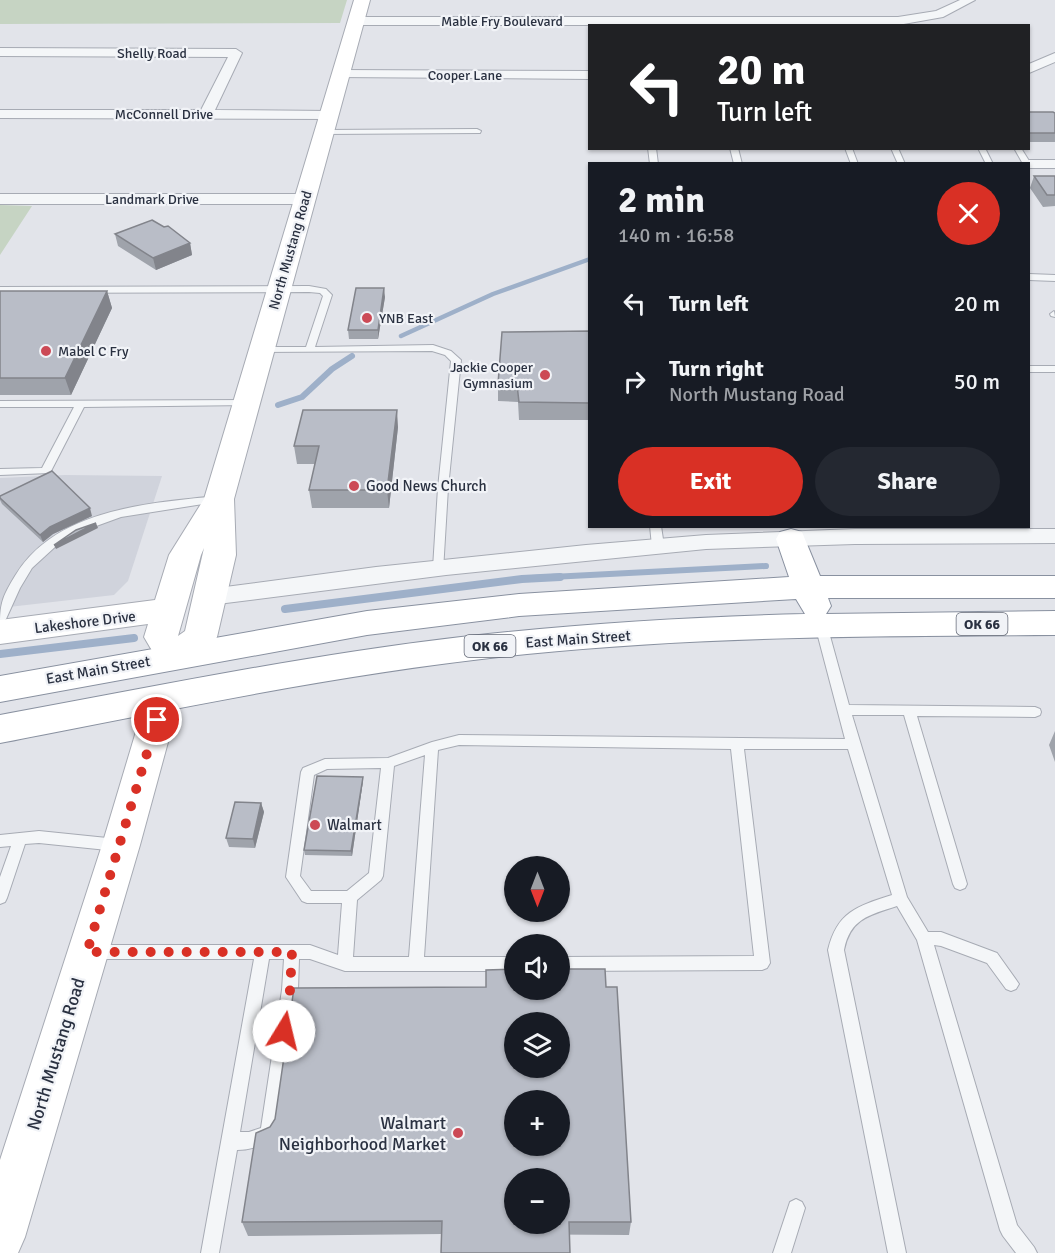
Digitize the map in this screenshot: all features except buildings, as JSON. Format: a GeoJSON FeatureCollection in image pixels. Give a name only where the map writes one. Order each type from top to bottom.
{"type":"FeatureCollection","features":[{"type":"Feature","properties":{"kind":"main road","name":"North Mustang Road"},"geometry":{"type":"LineString","coordinates":[[173,657],[161,637],[185,555],[219,499],[359,10]]}},
{"type":"Feature","properties":{"kind":"main road","name":"North Mustang Road"},"geometry":{"type":"LineString","coordinates":[[0,1237],[121,845],[173,657],[200,638],[220,555],[219,499]]}},
{"type":"Feature","properties":{"kind":"main road"},"geometry":{"type":"LineString","coordinates":[[790,533],[821,625]]}},
{"type":"Feature","properties":{"kind":"main road","name":"East Main Street"},"geometry":{"type":"LineString","coordinates":[[0,689],[367,623],[519,605],[809,587],[1055,587]]}},
{"type":"Feature","properties":{"kind":"main road","name":"Lakeshore Drive"},"geometry":{"type":"LineString","coordinates":[[0,632],[169,610]]}},
{"type":"Feature","properties":{"kind":"main road","name":"East Main Street"},"geometry":{"type":"LineString","coordinates":[[0,729],[381,659],[527,642],[662,632],[821,625],[1055,623]]}},
{"type":"Feature","properties":{"kind":"street","name":"Mable Fry Boulevard"},"geometry":{"type":"LineString","coordinates":[[359,10],[898,21],[939,14],[969,0]]}},
{"type":"Feature","properties":{"kind":"street","name":"Shelly Road"},"geometry":{"type":"LineString","coordinates":[[0,52],[236,53],[206,114]]}},
{"type":"Feature","properties":{"kind":"street"},"geometry":{"type":"LineString","coordinates":[[1030,69],[1055,57]]}},
{"type":"Feature","properties":{"kind":"street","name":"Cooper Lane"},"geometry":{"type":"LineString","coordinates":[[340,74],[588,75]]}},
{"type":"Feature","properties":{"kind":"street","name":"McConnell Drive"},"geometry":{"type":"LineString","coordinates":[[0,114],[206,114],[327,123]]}},
{"type":"Feature","properties":{"kind":"street"},"geometry":{"type":"LineString","coordinates":[[1030,164],[1055,164]]}},
{"type":"Feature","properties":{"kind":"street","name":"Landmark Drive"},"geometry":{"type":"LineString","coordinates":[[0,199],[305,199]]}},
{"type":"Feature","properties":{"kind":"street"},"geometry":{"type":"LineString","coordinates":[[210,597],[439,568],[657,536],[963,531],[1028,531],[1055,536]]}},
{"type":"Feature","properties":{"kind":"lane"},"geometry":{"type":"LineString","coordinates":[[327,123],[477,131]]}},
{"type":"Feature","properties":{"kind":"lane"},"geometry":{"type":"LineString","coordinates":[[1030,278],[1055,278]]}},
{"type":"Feature","properties":{"kind":"lane"},"geometry":{"type":"LineString","coordinates":[[0,290],[309,289],[323,291],[328,295],[310,349]]}},
{"type":"Feature","properties":{"kind":"lane"},"geometry":{"type":"LineString","coordinates":[[262,350],[433,348],[448,352],[456,360],[443,488],[439,568]]}},
{"type":"Feature","properties":{"kind":"lane"},"geometry":{"type":"LineString","coordinates":[[1030,369],[1055,369]]}},
{"type":"Feature","properties":{"kind":"lane"},"geometry":{"type":"LineString","coordinates":[[0,404],[247,403]]}},
{"type":"Feature","properties":{"kind":"lane"},"geometry":{"type":"LineString","coordinates":[[0,472],[46,471],[80,404]]}},
{"type":"Feature","properties":{"kind":"lane"},"geometry":{"type":"LineString","coordinates":[[0,619],[10,595],[32,559],[67,533],[134,509],[219,499]]}},
{"type":"Feature","properties":{"kind":"lane"},"geometry":{"type":"LineString","coordinates":[[821,625],[853,744],[900,899],[924,938],[1009,1230],[1028,1253]]}},
{"type":"Feature","properties":{"kind":"lane"},"geometry":{"type":"LineString","coordinates":[[844,710],[1035,712]]}},
{"type":"Feature","properties":{"kind":"lane"},"geometry":{"type":"LineString","coordinates":[[909,712],[960,884]]}},
{"type":"Feature","properties":{"kind":"lane"},"geometry":{"type":"LineString","coordinates":[[388,763],[376,876],[350,897],[308,897],[293,877],[308,772],[325,764],[388,763],[459,740],[853,744]]}},
{"type":"Feature","properties":{"kind":"lane"},"geometry":{"type":"LineString","coordinates":[[570,964],[762,963],[737,744]]}},
{"type":"Feature","properties":{"kind":"lane"},"geometry":{"type":"LineString","coordinates":[[416,964],[432,747]]}},
{"type":"Feature","properties":{"kind":"lane"},"geometry":{"type":"LineString","coordinates":[[0,841],[39,837],[121,845]]}},
{"type":"Feature","properties":{"kind":"lane"},"geometry":{"type":"LineString","coordinates":[[0,898],[20,839]]}},
{"type":"Feature","properties":{"kind":"lane"},"geometry":{"type":"LineString","coordinates":[[345,964],[350,897]]}},
{"type":"Feature","properties":{"kind":"lane"},"geometry":{"type":"LineString","coordinates":[[897,1253],[836,950],[838,933],[857,912],[900,899]]}},
{"type":"Feature","properties":{"kind":"lane"},"geometry":{"type":"LineString","coordinates":[[924,938],[941,939],[992,958],[1011,984]]}},
{"type":"Feature","properties":{"kind":"lane"},"geometry":{"type":"LineString","coordinates":[[87,952],[310,952],[345,964],[504,964]]}},
{"type":"Feature","properties":{"kind":"lane"},"geometry":{"type":"LineString","coordinates":[[210,1253],[263,952]]}},
{"type":"Feature","properties":{"kind":"lane"},"geometry":{"type":"LineString","coordinates":[[230,1141],[249,1141],[269,1134],[290,990],[292,952]]}},
{"type":"Feature","properties":{"kind":"lane"},"geometry":{"type":"LineString","coordinates":[[782,1253],[796,1208]]}},
{"type":"Feature","properties":{"kind":"shaded area"},"geometry":{"type":"Polygon","coordinates":[[[65,475],[162,476],[128,581],[114,595],[0,608],[0,478],[65,475]]]}},
{"type":"Feature","properties":{"kind":"green space"},"geometry":{"type":"Polygon","coordinates":[[[0,0],[347,0],[340,23],[0,24],[0,0]]]}},
{"type":"Feature","properties":{"kind":"green space"},"geometry":{"type":"Polygon","coordinates":[[[0,205],[32,206],[0,255],[0,205]]]}},
{"type":"Feature","properties":{"kind":"waterway"},"geometry":{"type":"LineString","coordinates":[[401,336],[493,294],[588,260]]}},
{"type":"Feature","properties":{"kind":"waterway"},"geometry":{"type":"LineString","coordinates":[[278,405],[302,397],[332,369],[352,356]]}},
{"type":"Feature","properties":{"kind":"waterway"},"geometry":{"type":"LineString","coordinates":[[532,578],[766,566]]}},
{"type":"Feature","properties":{"kind":"waterway"},"geometry":{"type":"LineString","coordinates":[[285,609],[522,579],[560,577]]}},
{"type":"Feature","properties":{"kind":"waterway"},"geometry":{"type":"LineString","coordinates":[[0,654],[134,638]]}},
{"type":"Feature","properties":{"kind":"place","name":"YNB East"},"geometry":{"type":"Point","coordinates":[367,318]}},
{"type":"Feature","properties":{"kind":"place","name":"Mabel C Fry"},"geometry":{"type":"Point","coordinates":[46,351]}},
{"type":"Feature","properties":{"kind":"place","name":"Jackie Cooper Gymnasium"},"geometry":{"type":"Point","coordinates":[545,375]}},
{"type":"Feature","properties":{"kind":"place","name":"Good News Church"},"geometry":{"type":"Point","coordinates":[354,486]}},
{"type":"Feature","properties":{"kind":"place","name":"Walmart"},"geometry":{"type":"Point","coordinates":[315,825]}},
{"type":"Feature","properties":{"kind":"place","name":"Walmart Neighborhood Market"},"geometry":{"type":"Point","coordinates":[458,1133]}},
{"type":"Feature","properties":{"kind":"route"},"geometry":{"type":"LineString","coordinates":[[157,720],[87,952],[292,952],[290,990],[284,1031]]}}]}
